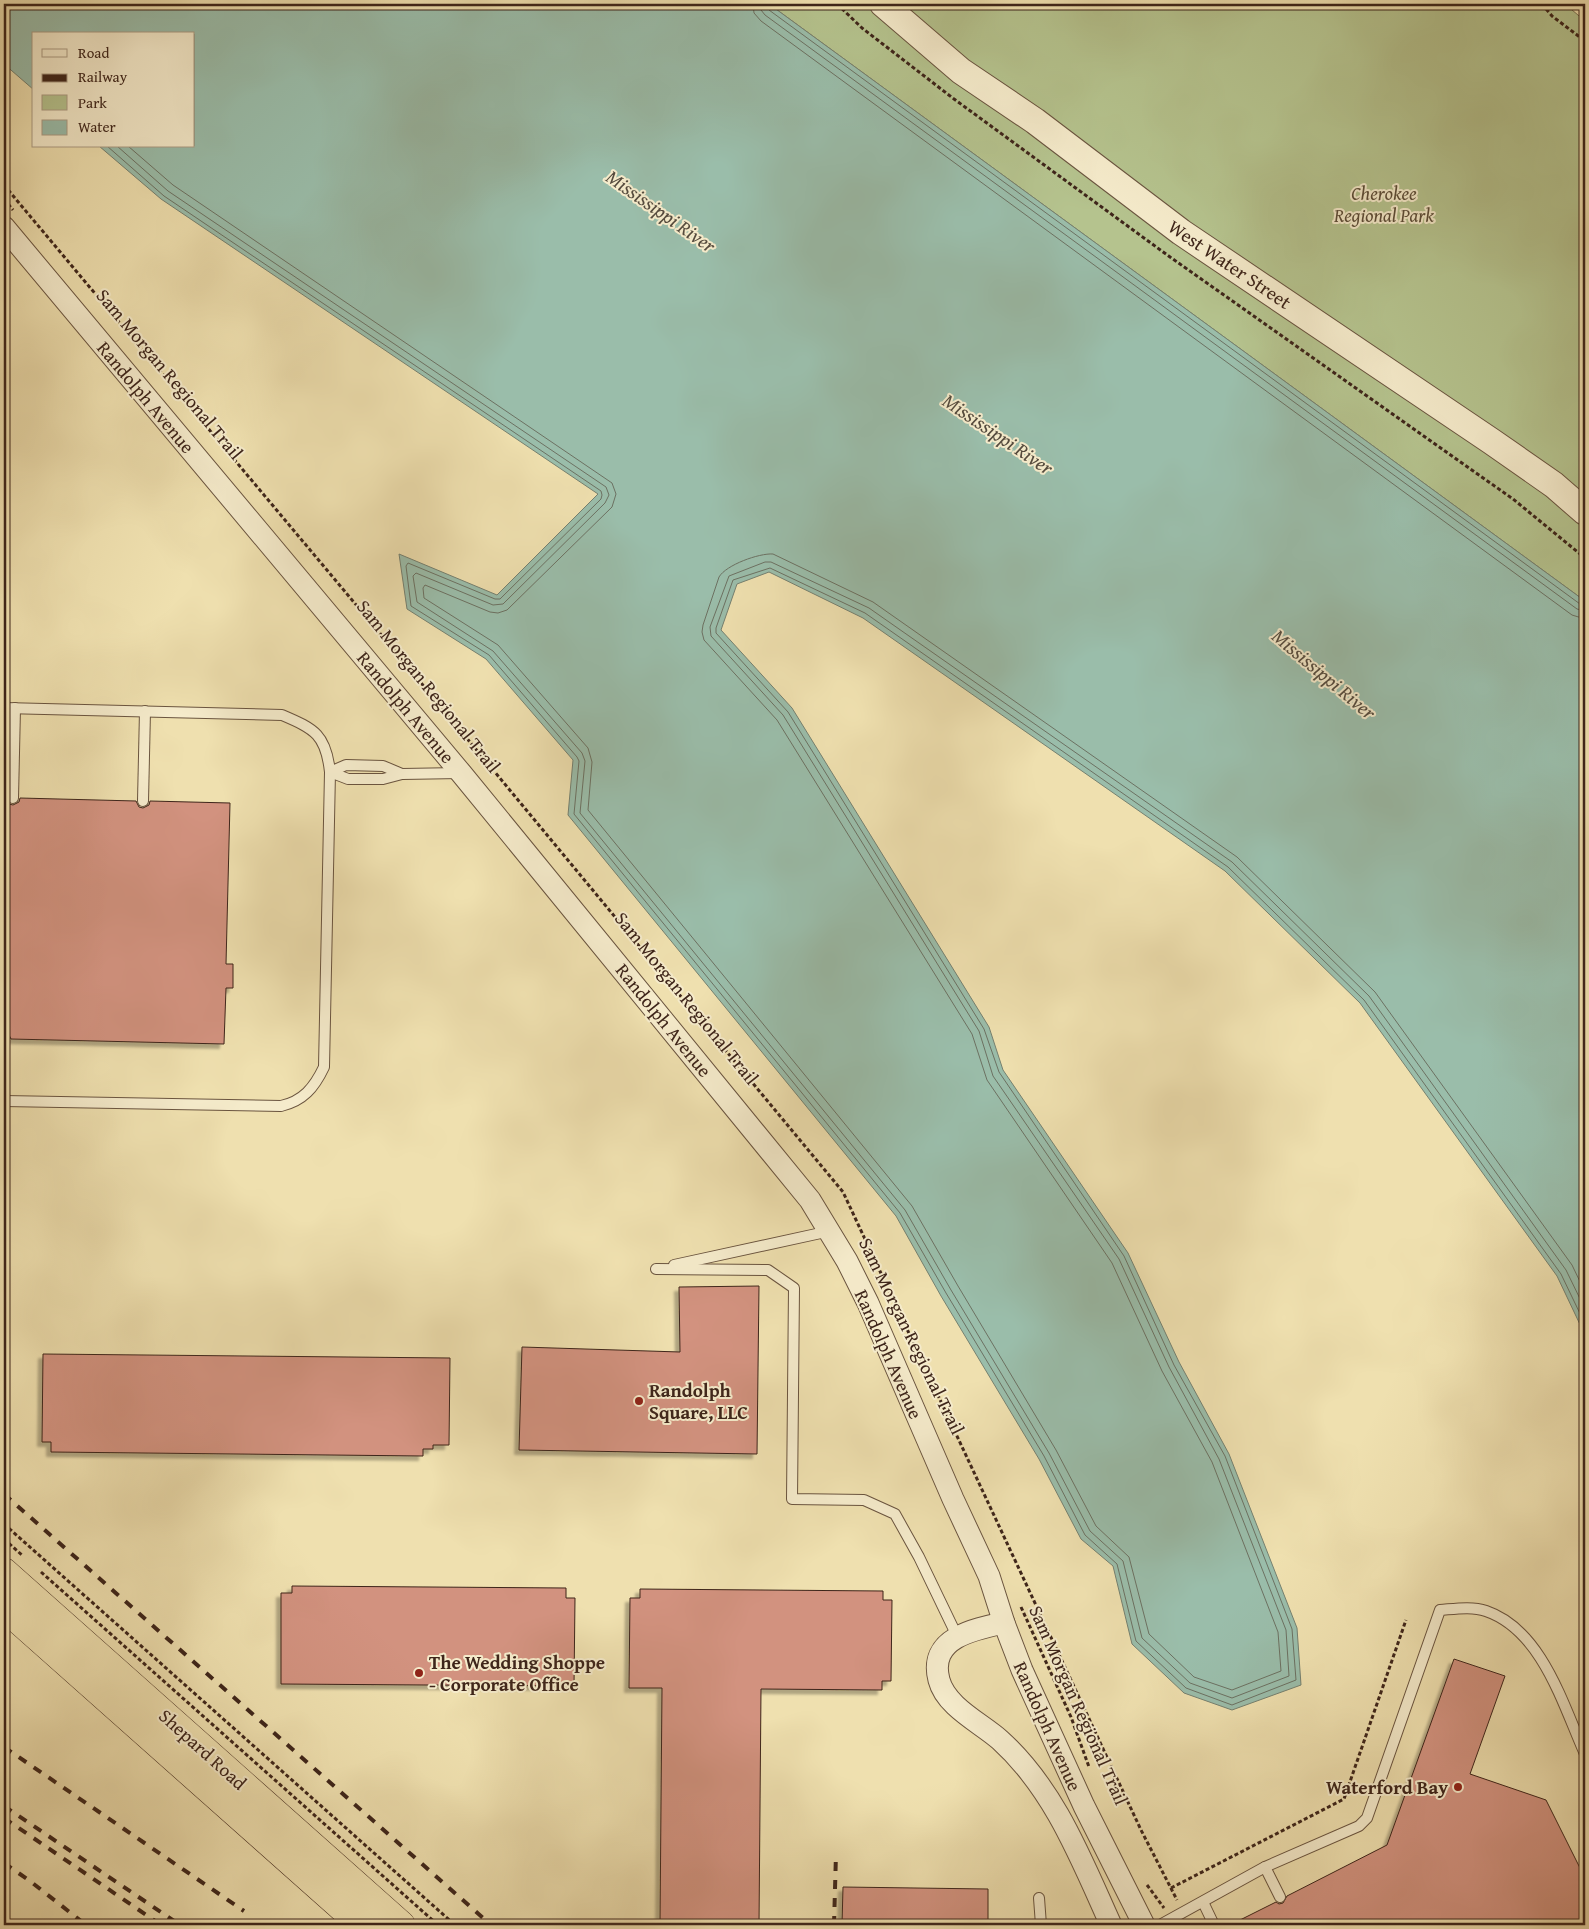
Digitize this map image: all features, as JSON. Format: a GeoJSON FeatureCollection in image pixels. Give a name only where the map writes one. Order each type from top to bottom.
{"type":"FeatureCollection","features":[{"type":"Feature","properties":{"kind":"highway","name":"Shepard Road"},"geometry":{"type":"LineString","coordinates":[[15,1565],[401,1925]]}},
{"type":"Feature","properties":{"kind":"highway","name":"Shepard Road"},"geometry":{"type":"LineString","coordinates":[[4,1607],[362,1925]]}},
{"type":"Feature","properties":{"kind":"street","name":"West Water Street"},"geometry":{"type":"LineString","coordinates":[[884,4],[961,71],[1036,121],[1181,232],[1499,446],[1554,485],[1585,512]]}},
{"type":"Feature","properties":{"kind":"street","name":"Randolph Avenue"},"geometry":{"type":"LineString","coordinates":[[10,221],[810,1200],[830,1232],[868,1303],[953,1499],[989,1576],[1022,1670],[1084,1806],[1144,1925]]}},
{"type":"Feature","properties":{"kind":"street"},"geometry":{"type":"LineString","coordinates":[[1004,1623],[974,1629],[957,1636],[946,1646],[939,1660],[939,1678],[944,1692],[956,1705],[1017,1756],[1036,1779],[1073,1841],[1111,1925]]}},
{"type":"Feature","properties":{"kind":"lane"},"geometry":{"type":"LineString","coordinates":[[4,708],[282,715],[304,724],[321,738],[328,753],[330,772],[324,1068],[316,1083],[305,1096],[293,1103],[281,1106],[4,1101]]}},
{"type":"Feature","properties":{"kind":"lane"},"geometry":{"type":"LineString","coordinates":[[13,798],[15,708]]}},
{"type":"Feature","properties":{"kind":"lane"},"geometry":{"type":"LineString","coordinates":[[143,801],[145,711]]}},
{"type":"Feature","properties":{"kind":"lane"},"geometry":{"type":"LineString","coordinates":[[330,772],[348,779],[383,779],[402,774],[462,773]]}},
{"type":"Feature","properties":{"kind":"lane"},"geometry":{"type":"LineString","coordinates":[[4,1039],[4,1072]]}},
{"type":"Feature","properties":{"kind":"lane"},"geometry":{"type":"LineString","coordinates":[[830,1232],[656,1269],[768,1270],[794,1288],[792,1499],[864,1500],[895,1514],[919,1557],[957,1636]]}},
{"type":"Feature","properties":{"kind":"lane"},"geometry":{"type":"LineString","coordinates":[[1160,1925],[1265,1867],[1359,1826],[1368,1818],[1440,1610],[1484,1610],[1504,1620],[1529,1641],[1548,1669],[1585,1754]]}},
{"type":"Feature","properties":{"kind":"lane"},"geometry":{"type":"LineString","coordinates":[[1265,1867],[1280,1897]]}},
{"type":"Feature","properties":{"kind":"lane"},"geometry":{"type":"LineString","coordinates":[[1039,1898],[1041,1925]]}},
{"type":"Feature","properties":{"kind":"lane"},"geometry":{"type":"LineString","coordinates":[[1203,1902],[1214,1925]]}},
{"type":"Feature","properties":{"kind":"path"},"geometry":{"type":"LineString","coordinates":[[836,4],[862,28],[954,99],[1194,274],[1513,499],[1585,558]]}},
{"type":"Feature","properties":{"kind":"path"},"geometry":{"type":"LineString","coordinates":[[1542,4],[1552,16],[1585,41]]}},
{"type":"Feature","properties":{"kind":"path"},"geometry":{"type":"LineString","coordinates":[[4,199],[10,221]]}},
{"type":"Feature","properties":{"kind":"path"},"geometry":{"type":"LineString","coordinates":[[4,1524],[455,1925]]}},
{"type":"Feature","properties":{"kind":"path"},"geometry":{"type":"LineString","coordinates":[[4,1539],[15,1565]]}},
{"type":"Feature","properties":{"kind":"path"},"geometry":{"type":"LineString","coordinates":[[40,1572],[438,1925]]}},
{"type":"Feature","properties":{"kind":"path","name":"Sam Morgan Regional Trail"},"geometry":{"type":"LineString","coordinates":[[1020,1604],[1071,1717],[1091,1772]]}},
{"type":"Feature","properties":{"kind":"path"},"geometry":{"type":"LineString","coordinates":[[1170,1888],[1344,1800],[1406,1620]]}},
{"type":"Feature","properties":{"kind":"path"},"geometry":{"type":"LineString","coordinates":[[1146,1884],[1172,1918]]}},
{"type":"Feature","properties":{"kind":"green space","name":"Cherokee Regional Park"},"geometry":{"type":"Polygon","coordinates":[[[769,4],[1565,4],[1585,21],[1585,601],[769,4]]]}},
{"type":"Feature","properties":{"kind":"water","name":"Mississippi River"},"geometry":{"type":"Polygon","coordinates":[[[4,4],[769,4],[1585,601],[1585,1335],[1557,1276],[1360,1003],[1225,871],[863,618],[769,572],[737,584],[721,630],[792,708],[989,1027],[1003,1070],[1128,1253],[1179,1362],[1229,1454],[1297,1628],[1301,1685],[1232,1710],[1184,1693],[1132,1644],[1113,1566],[1081,1539],[1039,1459],[941,1296],[896,1216],[568,815],[573,760],[486,659],[407,609],[399,554],[497,595],[598,494],[161,199],[101,148],[195,148],[195,32],[32,32],[32,88],[4,64],[4,4]]]}},
{"type":"Feature","properties":{"kind":"building"},"geometry":{"type":"Polygon","coordinates":[[[4,798],[6,798],[9,804],[13,805],[19,802],[20,798],[136,801],[139,807],[143,808],[149,805],[150,801],[230,803],[226,964],[233,964],[233,988],[226,988],[224,1044],[11,1039],[8,1033],[4,1032],[4,798]]]}},
{"type":"Feature","properties":{"kind":"building","name":"Randolph Square, LLC"},"geometry":{"type":"Polygon","coordinates":[[[759,1286],[757,1454],[519,1450],[522,1347],[680,1352],[679,1287],[759,1286]]]}},
{"type":"Feature","properties":{"kind":"building"},"geometry":{"type":"Polygon","coordinates":[[[43,1354],[450,1358],[449,1445],[433,1445],[433,1449],[423,1449],[423,1456],[51,1452],[51,1442],[42,1442],[43,1354]]]}},
{"type":"Feature","properties":{"kind":"building"},"geometry":{"type":"Polygon","coordinates":[[[292,1586],[566,1588],[566,1598],[575,1598],[574,1686],[281,1684],[281,1593],[292,1593],[292,1586]]]}},
{"type":"Feature","properties":{"kind":"building"},"geometry":{"type":"Polygon","coordinates":[[[640,1589],[883,1591],[883,1600],[892,1600],[891,1681],[882,1681],[882,1690],[761,1689],[759,1925],[660,1925],[662,1688],[629,1688],[630,1598],[640,1598],[640,1589]]]}},
{"type":"Feature","properties":{"kind":"building","name":"Waterford Bay"},"geometry":{"type":"Polygon","coordinates":[[[1454,1659],[1505,1676],[1470,1774],[1546,1800],[1585,1878],[1585,1925],[1230,1925],[1276,1902],[1279,1904],[1283,1903],[1287,1896],[1387,1845],[1454,1659]]]}},
{"type":"Feature","properties":{"kind":"building"},"geometry":{"type":"Polygon","coordinates":[[[843,1887],[988,1889],[988,1925],[842,1925],[843,1887]]]}},
{"type":"Feature","properties":{"kind":"railway"},"geometry":{"type":"LineString","coordinates":[[4,1494],[491,1925]]}},
{"type":"Feature","properties":{"kind":"railway"},"geometry":{"type":"LineString","coordinates":[[4,1747],[244,1911]]}},
{"type":"Feature","properties":{"kind":"railway"},"geometry":{"type":"LineString","coordinates":[[4,1806],[180,1925]]}},
{"type":"Feature","properties":{"kind":"railway"},"geometry":{"type":"LineString","coordinates":[[4,1818],[161,1925]]}},
{"type":"Feature","properties":{"kind":"railway"},"geometry":{"type":"LineString","coordinates":[[834,1925],[836,1853]]}},
{"type":"Feature","properties":{"kind":"railway"},"geometry":{"type":"LineString","coordinates":[[4,1863],[86,1925]]}},
{"type":"Feature","properties":{"kind":"place","name":"Randolph Square, LLC"},"geometry":{"type":"Point","coordinates":[639,1401]}},
{"type":"Feature","properties":{"kind":"place","name":"The Wedding Shoppe - Corporate Office"},"geometry":{"type":"Point","coordinates":[419,1673]}},
{"type":"Feature","properties":{"kind":"place","name":"Waterford Bay"},"geometry":{"type":"Point","coordinates":[1458,1787]}}]}
